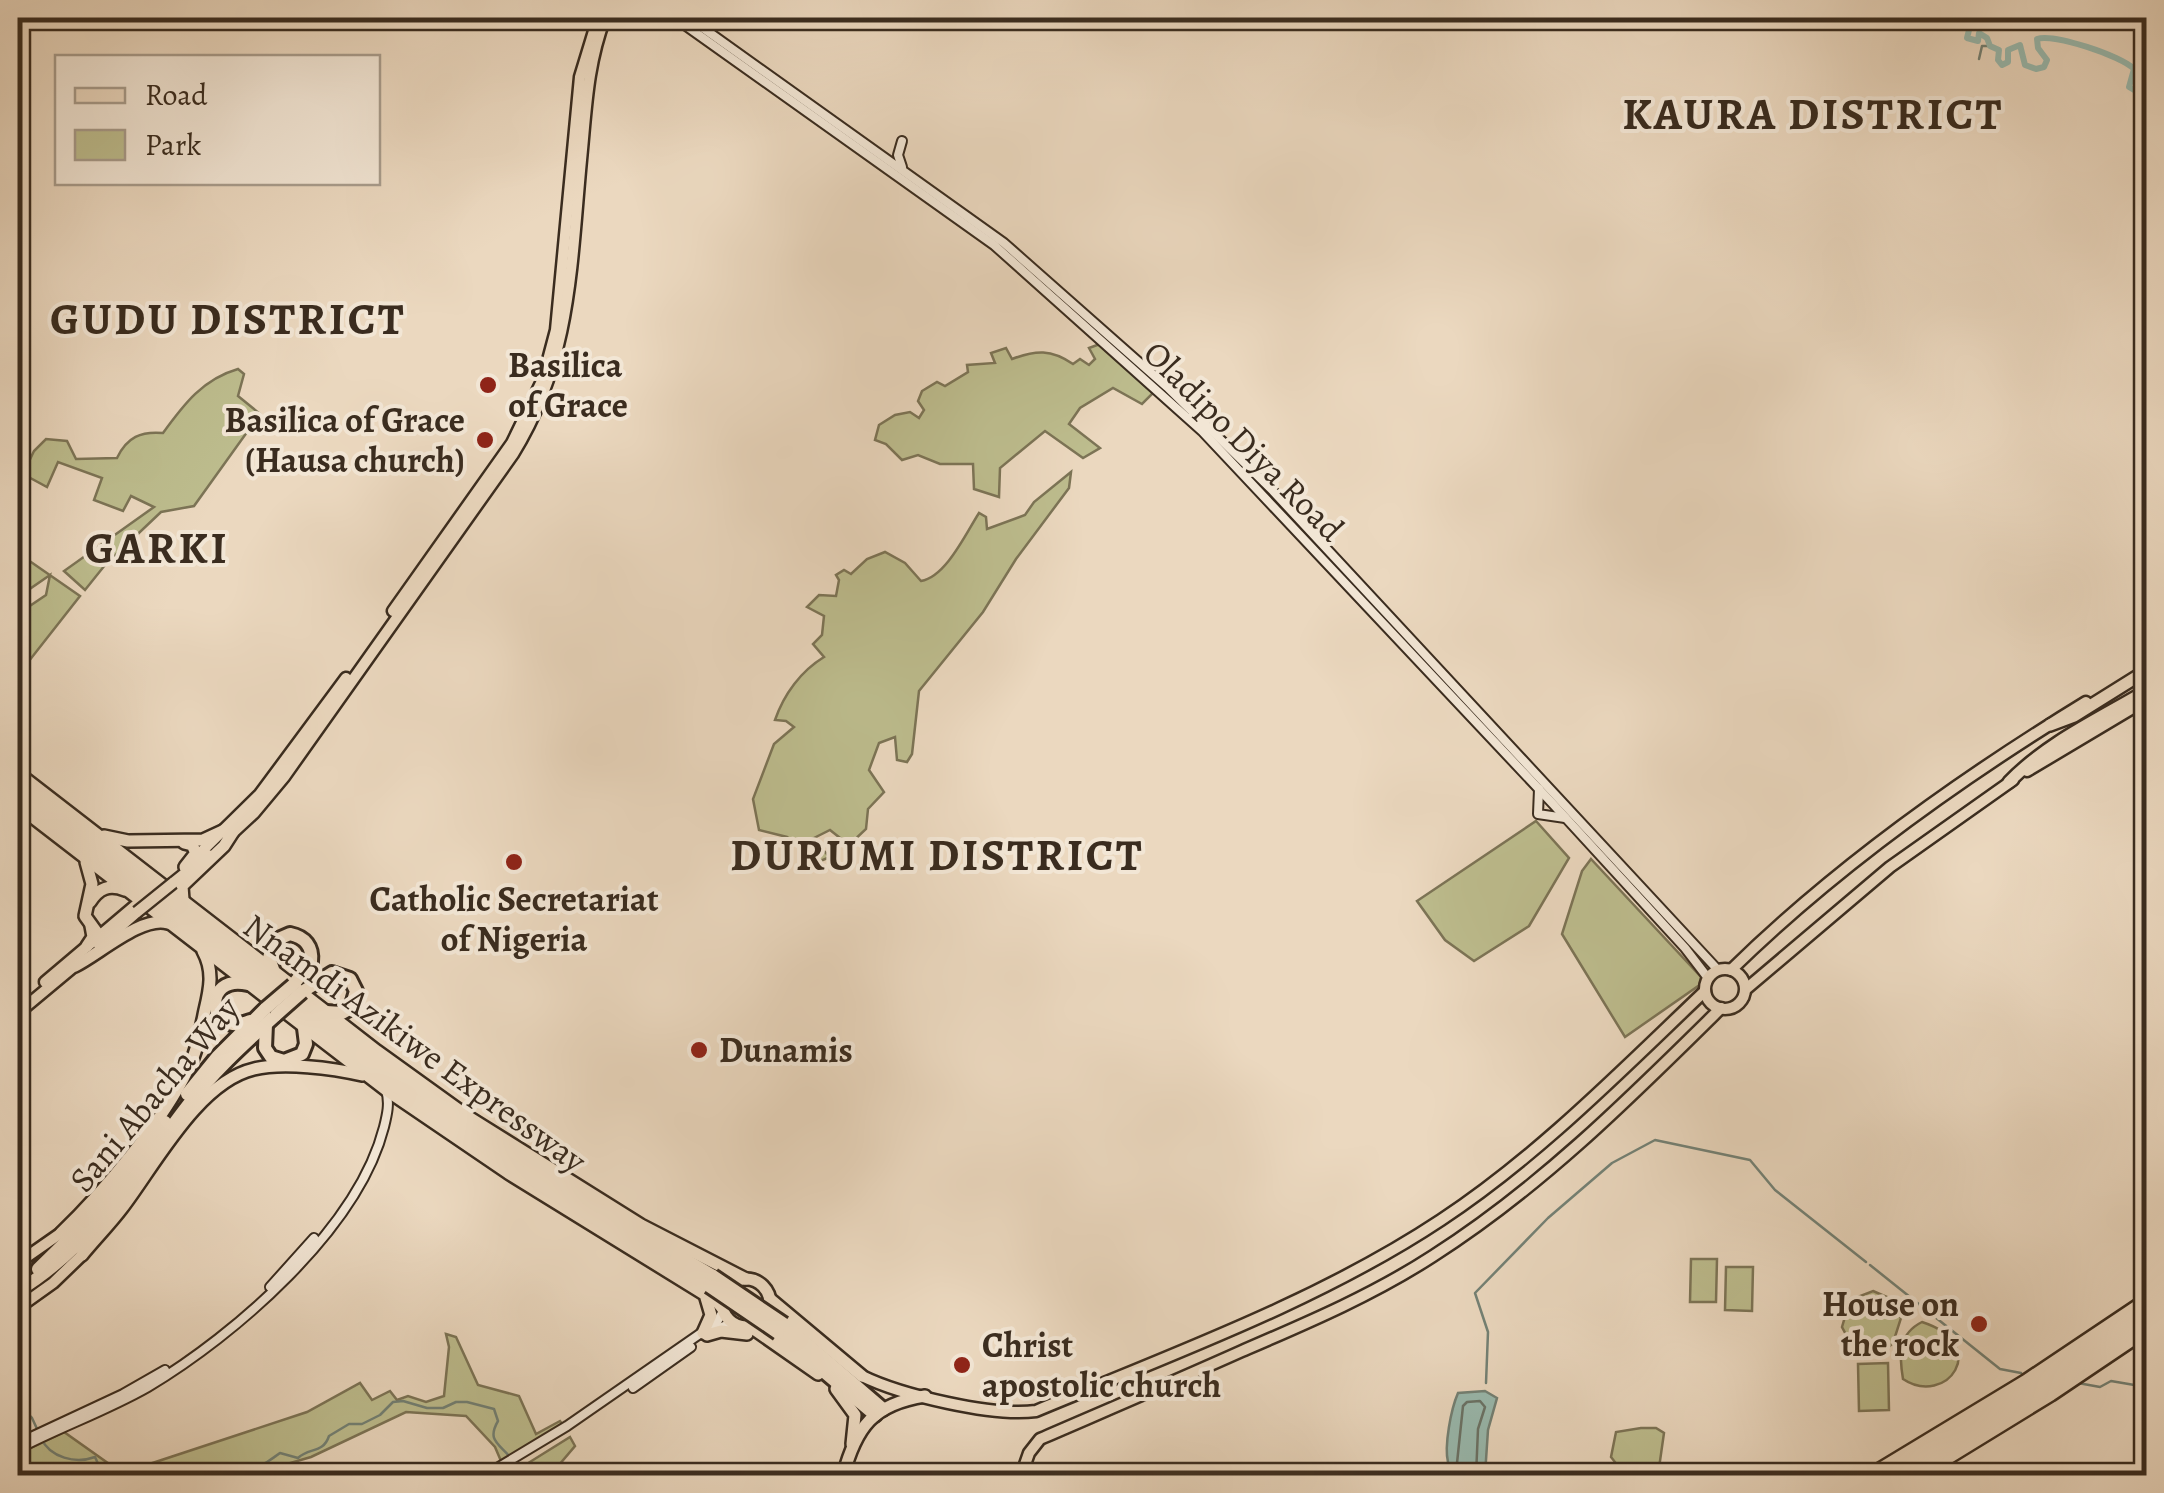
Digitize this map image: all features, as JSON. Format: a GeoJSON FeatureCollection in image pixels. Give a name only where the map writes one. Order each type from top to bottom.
{"type":"FeatureCollection","features":[{"type":"Feature","properties":{"kind":"highway"},"geometry":{"type":"LineString","coordinates":[[2050,725],[2146,668]]}},
{"type":"Feature","properties":{"kind":"highway"},"geometry":{"type":"LineString","coordinates":[[2010,782],[2039,756],[2146,691]]}},
{"type":"Feature","properties":{"kind":"highway"},"geometry":{"type":"LineString","coordinates":[[2086,707],[2094,710],[2096,720]]}},
{"type":"Feature","properties":{"kind":"highway"},"geometry":{"type":"LineString","coordinates":[[18,785],[63,809]]}},
{"type":"Feature","properties":{"kind":"highway","name":"Nnamdi Azikiwe Expressway"},"geometry":{"type":"LineString","coordinates":[[18,785],[274,977],[416,1090],[777,1332],[874,1410]]}},
{"type":"Feature","properties":{"kind":"highway","name":"Nnamdi Azikiwe Expressway"},"geometry":{"type":"LineString","coordinates":[[18,785],[304,1028],[386,1090],[622,1244],[708,1286]]}},
{"type":"Feature","properties":{"kind":"highway","name":"Nnamdi Azikiwe Expressway"},"geometry":{"type":"LineString","coordinates":[[18,806],[81,854],[134,903],[174,926],[204,950]]}},
{"type":"Feature","properties":{"kind":"highway","name":"Nnamdi Azikiwe Expressway"},"geometry":{"type":"LineString","coordinates":[[63,809],[248,952]]}},
{"type":"Feature","properties":{"kind":"highway"},"geometry":{"type":"LineString","coordinates":[[91,829],[117,840],[211,838],[231,830]]}},
{"type":"Feature","properties":{"kind":"highway"},"geometry":{"type":"LineString","coordinates":[[190,906],[182,899],[181,889],[227,843],[231,830]]}},
{"type":"Feature","properties":{"kind":"highway"},"geometry":{"type":"LineString","coordinates":[[188,840],[204,850]]}},
{"type":"Feature","properties":{"kind":"highway"},"geometry":{"type":"LineString","coordinates":[[144,871],[139,853],[153,844],[192,845],[196,853],[185,866]]}},
{"type":"Feature","properties":{"kind":"highway"},"geometry":{"type":"LineString","coordinates":[[81,854],[92,878],[84,912],[100,933]]}},
{"type":"Feature","properties":{"kind":"highway"},"geometry":{"type":"LineString","coordinates":[[100,933],[90,919],[90,902],[98,892],[111,886],[134,903]]}},
{"type":"Feature","properties":{"kind":"highway"},"geometry":{"type":"LineString","coordinates":[[74,966],[116,939],[154,922],[174,926]]}},
{"type":"Feature","properties":{"kind":"highway"},"geometry":{"type":"LineString","coordinates":[[88,946],[93,936],[100,933]]}},
{"type":"Feature","properties":{"kind":"highway"},"geometry":{"type":"LineString","coordinates":[[274,977],[268,958],[274,941],[284,935],[300,936],[312,957],[297,988]]}},
{"type":"Feature","properties":{"kind":"highway"},"geometry":{"type":"LineString","coordinates":[[204,950],[251,982]]}},
{"type":"Feature","properties":{"kind":"highway"},"geometry":{"type":"LineString","coordinates":[[61,1233],[89,1206],[147,1132],[188,1071],[211,977],[204,950]]}},
{"type":"Feature","properties":{"kind":"highway"},"geometry":{"type":"LineString","coordinates":[[248,952],[274,977]]}},
{"type":"Feature","properties":{"kind":"highway"},"geometry":{"type":"LineString","coordinates":[[297,988],[332,973],[350,978],[356,991],[351,1008],[342,1013],[326,1012]]}},
{"type":"Feature","properties":{"kind":"highway","name":"Nnamdi Azikiwe Expressway"},"geometry":{"type":"LineString","coordinates":[[274,977],[509,1143],[640,1224],[746,1279]]}},
{"type":"Feature","properties":{"kind":"highway"},"geometry":{"type":"LineString","coordinates":[[251,982],[234,982],[221,988],[216,998],[220,1017],[232,1024],[265,1017],[264,1048],[272,1057],[284,1061],[302,1054],[304,1028]]}},
{"type":"Feature","properties":{"kind":"highway","name":"Nnamdi Azikiwe Expressway"},"geometry":{"type":"LineString","coordinates":[[251,982],[422,1106],[553,1193],[708,1286],[723,1310]]}},
{"type":"Feature","properties":{"kind":"highway","name":"Sani Abacha Way"},"geometry":{"type":"LineString","coordinates":[[18,1282],[93,1223],[128,1169],[217,1057],[297,988]]}},
{"type":"Feature","properties":{"kind":"highway","name":"Sani Abacha Way"},"geometry":{"type":"LineString","coordinates":[[18,1290],[68,1255],[265,1017]]}},
{"type":"Feature","properties":{"kind":"highway"},"geometry":{"type":"LineString","coordinates":[[82,1255],[204,1099],[232,1077],[249,1070],[324,1068],[368,1076]]}},
{"type":"Feature","properties":{"kind":"highway"},"geometry":{"type":"LineString","coordinates":[[128,1169],[147,1132]]}},
{"type":"Feature","properties":{"kind":"highway"},"geometry":{"type":"LineString","coordinates":[[143,1166],[169,1142]]}},
{"type":"Feature","properties":{"kind":"highway"},"geometry":{"type":"LineString","coordinates":[[509,1143],[527,1165]]}},
{"type":"Feature","properties":{"kind":"highway"},"geometry":{"type":"LineString","coordinates":[[508,1173],[553,1193]]}},
{"type":"Feature","properties":{"kind":"highway"},"geometry":{"type":"LineString","coordinates":[[604,1213],[640,1224]]}},
{"type":"Feature","properties":{"kind":"highway"},"geometry":{"type":"LineString","coordinates":[[588,1214],[622,1244]]}},
{"type":"Feature","properties":{"kind":"highway"},"geometry":{"type":"LineString","coordinates":[[61,1233],[93,1223]]}},
{"type":"Feature","properties":{"kind":"highway"},"geometry":{"type":"LineString","coordinates":[[82,1255],[93,1223]]}},
{"type":"Feature","properties":{"kind":"highway"},"geometry":{"type":"LineString","coordinates":[[770,1299],[765,1319],[746,1327],[732,1323],[723,1310],[723,1297],[729,1286],[746,1279],[759,1283],[770,1299],[862,1376]]}},
{"type":"Feature","properties":{"kind":"highway"},"geometry":{"type":"LineString","coordinates":[[705,1334],[711,1315],[708,1286]]}},
{"type":"Feature","properties":{"kind":"highway"},"geometry":{"type":"LineString","coordinates":[[1868,1476],[2026,1382],[2146,1300]]}},
{"type":"Feature","properties":{"kind":"highway"},"geometry":{"type":"LineString","coordinates":[[1902,1476],[1926,1456],[2146,1310]]}},
{"type":"Feature","properties":{"kind":"highway"},"geometry":{"type":"LineString","coordinates":[[1885,1476],[2056,1382],[2146,1321]]}},
{"type":"Feature","properties":{"kind":"highway","name":"Nnamdi Azikiwe Expressway"},"geometry":{"type":"LineString","coordinates":[[746,1327],[777,1332],[836,1389]]}},
{"type":"Feature","properties":{"kind":"highway"},"geometry":{"type":"LineString","coordinates":[[705,1334],[721,1330],[777,1332]]}},
{"type":"Feature","properties":{"kind":"highway"},"geometry":{"type":"LineString","coordinates":[[1919,1476],[2146,1332]]}},
{"type":"Feature","properties":{"kind":"highway"},"geometry":{"type":"LineString","coordinates":[[836,1389],[874,1410]]}},
{"type":"Feature","properties":{"kind":"highway"},"geometry":{"type":"LineString","coordinates":[[836,1389],[855,1415],[843,1476]]}},
{"type":"Feature","properties":{"kind":"highway"},"geometry":{"type":"LineString","coordinates":[[852,1444],[874,1410],[924,1396]]}},
{"type":"Feature","properties":{"kind":"highway"},"geometry":{"type":"LineString","coordinates":[[1926,1456],[1947,1429]]}},
{"type":"Feature","properties":{"kind":"highway"},"geometry":{"type":"LineString","coordinates":[[1926,1456],[1958,1452]]}},
{"type":"Feature","properties":{"kind":"main road"},"geometry":{"type":"LineString","coordinates":[[171,881],[231,830],[295,749],[512,444],[535,399],[556,330],[580,76],[598,18]]}},
{"type":"Feature","properties":{"kind":"main road"},"geometry":{"type":"LineString","coordinates":[[18,1013],[74,966],[100,933],[134,903],[171,881],[267,798],[320,728],[534,419],[564,331],[588,78],[606,18]]}},
{"type":"Feature","properties":{"kind":"main road","name":"Oladipo Diya Road"},"geometry":{"type":"LineString","coordinates":[[675,18],[985,238],[1110,347],[1243,472],[1539,789],[1708,978]]}},
{"type":"Feature","properties":{"kind":"main road","name":"Oladipo Diya Road"},"geometry":{"type":"LineString","coordinates":[[689,18],[1004,243],[1230,446],[1718,970]]}},
{"type":"Feature","properties":{"kind":"main road"},"geometry":{"type":"LineString","coordinates":[[863,142],[886,150],[901,141],[899,162],[912,177]]}},
{"type":"Feature","properties":{"kind":"main road"},"geometry":{"type":"LineString","coordinates":[[1731,970],[1801,904],[1891,833],[2050,725],[2146,668]]}},
{"type":"Feature","properties":{"kind":"main road"},"geometry":{"type":"LineString","coordinates":[[1705,992],[1711,1003],[1721,1008],[1736,1006],[1746,988],[1890,867],[2010,782],[2146,700]]}},
{"type":"Feature","properties":{"kind":"main road"},"geometry":{"type":"LineString","coordinates":[[1539,789],[1538,814],[1565,818]]}},
{"type":"Feature","properties":{"kind":"main road"},"geometry":{"type":"LineString","coordinates":[[18,1004],[88,946]]}},
{"type":"Feature","properties":{"kind":"main road"},"geometry":{"type":"LineString","coordinates":[[862,1376],[924,1396],[1008,1413],[1036,1412],[1338,1280],[1440,1221],[1556,1131],[1705,992],[1708,978],[1718,970],[1731,970],[1741,976],[1746,988]]}},
{"type":"Feature","properties":{"kind":"main road"},"geometry":{"type":"LineString","coordinates":[[1022,1476],[1028,1453],[1040,1438],[1336,1309],[1432,1257],[1564,1159],[1721,1008]]}},
{"type":"Feature","properties":{"kind":"main road"},"geometry":{"type":"LineString","coordinates":[[386,1090],[388,1110]]}},
{"type":"Feature","properties":{"kind":"main road"},"geometry":{"type":"LineString","coordinates":[[18,1446],[142,1384],[240,1314],[286,1271],[321,1230],[374,1158],[388,1110],[392,1103],[402,1100]]}},
{"type":"Feature","properties":{"kind":"main road","name":"Sani Abacha Way"},"geometry":{"type":"LineString","coordinates":[[18,1262],[61,1233]]}},
{"type":"Feature","properties":{"kind":"main road"},"geometry":{"type":"LineString","coordinates":[[18,1308],[53,1283],[82,1255]]}},
{"type":"Feature","properties":{"kind":"main road"},"geometry":{"type":"LineString","coordinates":[[705,1334],[723,1310]]}},
{"type":"Feature","properties":{"kind":"main road"},"geometry":{"type":"LineString","coordinates":[[484,1476],[504,1467],[705,1334],[732,1323]]}},
{"type":"Feature","properties":{"kind":"main road"},"geometry":{"type":"LineString","coordinates":[[1078,1394],[1088,1394],[1095,1401],[1091,1417]]}},
{"type":"Feature","properties":{"kind":"main road"},"geometry":{"type":"LineString","coordinates":[[494,1476],[504,1467]]}},
{"type":"Feature","properties":{"kind":"green space"},"geometry":{"type":"Polygon","coordinates":[[[1100,344],[1153,393],[1142,404],[1113,388],[1080,408],[1069,424],[1100,448],[1083,458],[1045,431],[1000,468],[999,497],[974,489],[973,464],[940,464],[918,455],[902,460],[886,444],[875,440],[879,425],[895,415],[910,412],[919,418],[924,410],[918,401],[922,391],[937,382],[945,386],[968,372],[967,365],[995,363],[991,353],[1006,348],[1012,359],[1043,352],[1073,364],[1080,359],[1089,365],[1095,359],[1089,348],[1100,344]]]}},
{"type":"Feature","properties":{"kind":"green space"},"geometry":{"type":"Polygon","coordinates":[[[238,369],[244,374],[238,396],[260,414],[194,506],[161,512],[105,565],[85,590],[64,571],[154,507],[131,496],[123,511],[94,500],[102,478],[58,462],[47,487],[23,474],[34,451],[46,439],[67,441],[76,459],[117,458],[136,437],[163,433],[204,386],[238,369]]]}},
{"type":"Feature","properties":{"kind":"green space"},"geometry":{"type":"Polygon","coordinates":[[[1071,472],[1069,488],[1016,559],[983,612],[919,691],[912,754],[907,762],[897,760],[895,737],[879,743],[869,770],[884,792],[868,809],[866,829],[849,845],[830,830],[812,839],[830,857],[818,862],[787,837],[759,830],[753,799],[774,744],[794,727],[775,720],[794,684],[824,657],[813,644],[822,635],[824,616],[807,607],[819,595],[836,596],[836,575],[844,570],[851,574],[867,559],[885,552],[905,563],[921,581],[930,578],[954,553],[979,513],[986,517],[987,529],[1025,515],[1034,502],[1071,472]]]}},
{"type":"Feature","properties":{"kind":"green space"},"geometry":{"type":"Polygon","coordinates":[[[18,553],[50,575],[18,597],[18,553]]]}},
{"type":"Feature","properties":{"kind":"green space"},"geometry":{"type":"Polygon","coordinates":[[[50,575],[80,596],[18,675],[18,614],[46,595],[50,575]]]}},
{"type":"Feature","properties":{"kind":"green space"},"geometry":{"type":"Polygon","coordinates":[[[1536,821],[1569,858],[1529,926],[1474,961],[1445,940],[1417,901],[1536,821]]]}},
{"type":"Feature","properties":{"kind":"green space"},"geometry":{"type":"Polygon","coordinates":[[[1591,859],[1701,977],[1701,984],[1625,1037],[1562,934],[1582,871],[1591,859]]]}},
{"type":"Feature","properties":{"kind":"green space"},"geometry":{"type":"Polygon","coordinates":[[[1691,1259],[1717,1259],[1716,1302],[1690,1302],[1691,1259]]]}},
{"type":"Feature","properties":{"kind":"green space"},"geometry":{"type":"Polygon","coordinates":[[[1726,1267],[1753,1267],[1752,1311],[1725,1310],[1726,1267]]]}},
{"type":"Feature","properties":{"kind":"green space"},"geometry":{"type":"Polygon","coordinates":[[[1873,1291],[1887,1297],[1901,1318],[1893,1343],[1880,1355],[1850,1342],[1842,1327],[1850,1300],[1873,1291]]]}},
{"type":"Feature","properties":{"kind":"green space"},"geometry":{"type":"Polygon","coordinates":[[[1922,1322],[1943,1332],[1955,1345],[1959,1358],[1947,1380],[1934,1386],[1919,1386],[1903,1379],[1904,1339],[1922,1322]]]}},
{"type":"Feature","properties":{"kind":"green space"},"geometry":{"type":"Polygon","coordinates":[[[446,1334],[456,1337],[478,1385],[519,1396],[536,1434],[560,1421],[563,1425],[501,1461],[495,1447],[466,1416],[406,1412],[311,1457],[249,1475],[34,1476],[18,1464],[18,1454],[64,1432],[122,1473],[307,1412],[360,1383],[372,1400],[390,1391],[397,1400],[408,1396],[426,1402],[444,1396],[449,1347],[446,1334]]]}},
{"type":"Feature","properties":{"kind":"green space"},"geometry":{"type":"Polygon","coordinates":[[[1888,1363],[1889,1410],[1859,1411],[1858,1364],[1888,1363]]]}},
{"type":"Feature","properties":{"kind":"green space"},"geometry":{"type":"Polygon","coordinates":[[[1656,1428],[1664,1433],[1658,1475],[1625,1475],[1611,1457],[1616,1432],[1656,1428]]]}},
{"type":"Feature","properties":{"kind":"green space"},"geometry":{"type":"Polygon","coordinates":[[[570,1437],[575,1446],[555,1475],[509,1475],[570,1437]]]}},
{"type":"Feature","properties":{"kind":"water"},"geometry":{"type":"Polygon","coordinates":[[[1485,1391],[1497,1398],[1488,1430],[1485,1475],[1440,1475],[1448,1462],[1449,1428],[1458,1393],[1485,1391]]]}},
{"type":"Feature","properties":{"kind":"waterway"},"geometry":{"type":"LineString","coordinates":[[1972,18],[1967,38],[1978,41],[1979,33],[1987,38],[1990,46],[1999,50],[2002,65],[2008,62],[2008,50],[2020,45],[2025,65],[2044,67],[2047,60],[2037,39],[2072,42],[2134,69],[2129,87],[2146,97]]}},
{"type":"Feature","properties":{"kind":"waterway"},"geometry":{"type":"LineString","coordinates":[[1979,59],[1982,46],[1990,46]]}},
{"type":"Feature","properties":{"kind":"waterway"},"geometry":{"type":"LineString","coordinates":[[1486,1383],[1488,1332],[1475,1293],[1548,1218],[1612,1163],[1655,1140],[1750,1160],[1775,1190],[1866,1262]]}},
{"type":"Feature","properties":{"kind":"waterway"},"geometry":{"type":"LineString","coordinates":[[1870,1265],[2000,1369],[2021,1373]]}},
{"type":"Feature","properties":{"kind":"waterway"},"geometry":{"type":"LineString","coordinates":[[2078,1383],[2100,1387],[2111,1381],[2146,1387]]}},
{"type":"Feature","properties":{"kind":"waterway"},"geometry":{"type":"LineString","coordinates":[[237,1476],[280,1453],[298,1458],[319,1448],[329,1436],[349,1424],[362,1424],[380,1415],[393,1402],[403,1401],[427,1408],[467,1402],[494,1409],[498,1421],[494,1437],[510,1457]]}},
{"type":"Feature","properties":{"kind":"waterway"},"geometry":{"type":"LineString","coordinates":[[18,1411],[22,1408],[38,1431]]}},
{"type":"Feature","properties":{"kind":"waterway"},"geometry":{"type":"LineString","coordinates":[[41,1438],[64,1458],[95,1457],[100,1468],[112,1476]]}},
{"type":"Feature","properties":{"kind":"waterway"},"geometry":{"type":"LineString","coordinates":[[513,1464],[518,1476]]}},
{"type":"Feature","properties":{"kind":"place","name":"Basilica of Grace"},"geometry":{"type":"Point","coordinates":[488,385]}},
{"type":"Feature","properties":{"kind":"place","name":"Basilica of Grace (Hausa church)"},"geometry":{"type":"Point","coordinates":[485,440]}},
{"type":"Feature","properties":{"kind":"place","name":"Catholic Secretariat of Nigeria"},"geometry":{"type":"Point","coordinates":[514,862]}},
{"type":"Feature","properties":{"kind":"place","name":"Dunamis"},"geometry":{"type":"Point","coordinates":[699,1050]}},
{"type":"Feature","properties":{"kind":"place","name":"House on the rock"},"geometry":{"type":"Point","coordinates":[1979,1324]}},
{"type":"Feature","properties":{"kind":"place","name":"Christ apostolic church"},"geometry":{"type":"Point","coordinates":[962,1365]}},
{"type":"Feature","properties":{"kind":"district","name":"KAURA DISTRICT"},"geometry":{"type":"Point","coordinates":[1813,114]}},
{"type":"Feature","properties":{"kind":"district","name":"GUDU DISTRICT"},"geometry":{"type":"Point","coordinates":[228,319]}},
{"type":"Feature","properties":{"kind":"district","name":"GARKI"},"geometry":{"type":"Point","coordinates":[157,548]}},
{"type":"Feature","properties":{"kind":"district","name":"DURUMI DISTRICT"},"geometry":{"type":"Point","coordinates":[937,855]}}]}
